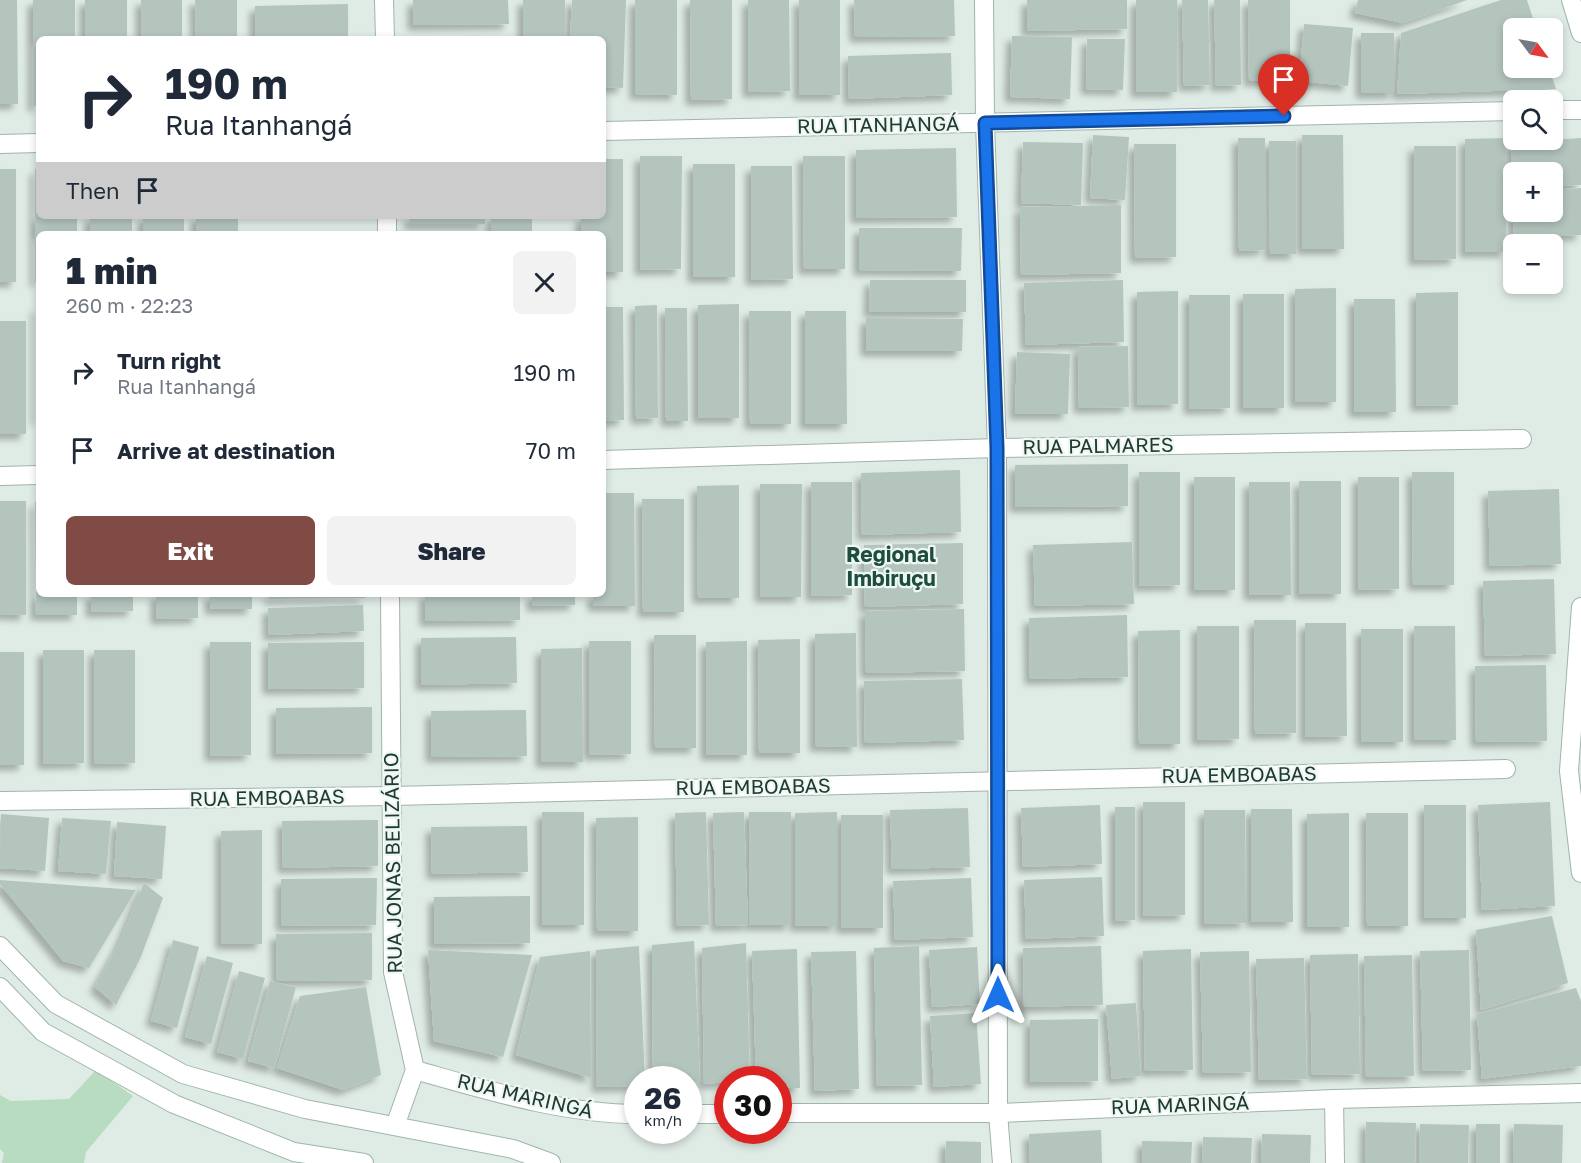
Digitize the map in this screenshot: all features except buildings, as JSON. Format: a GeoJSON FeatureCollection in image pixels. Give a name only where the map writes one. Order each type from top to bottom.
{"type":"FeatureCollection","features":[{"type":"Feature","properties":{"kind":"street"},"geometry":{"type":"LineString","coordinates":[[384,0],[385,36]]}},
{"type":"Feature","properties":{"kind":"street"},"geometry":{"type":"LineString","coordinates":[[984,0],[985,123],[997,448],[998,1113],[1002,1163]]}},
{"type":"Feature","properties":{"kind":"street"},"geometry":{"type":"LineString","coordinates":[[1571,0],[1581,33]]}},
{"type":"Feature","properties":{"kind":"street"},"geometry":{"type":"LineString","coordinates":[[1563,111],[1581,110]]}},
{"type":"Feature","properties":{"kind":"street","name":"RUA ITANHANGÁ"},"geometry":{"type":"LineString","coordinates":[[606,131],[1503,111]]}},
{"type":"Feature","properties":{"kind":"street"},"geometry":{"type":"LineString","coordinates":[[0,144],[36,143]]}},
{"type":"Feature","properties":{"kind":"street","name":"RUA PALMARES"},"geometry":{"type":"LineString","coordinates":[[606,460],[997,448],[1522,439]]}},
{"type":"Feature","properties":{"kind":"street"},"geometry":{"type":"LineString","coordinates":[[0,476],[36,475]]}},
{"type":"Feature","properties":{"kind":"street","name":"RUA JONAS BELIZÁRIO"},"geometry":{"type":"LineString","coordinates":[[390,597],[393,972],[414,1070]]}},
{"type":"Feature","properties":{"kind":"street"},"geometry":{"type":"LineString","coordinates":[[1581,607],[1569,771],[1581,873]]}},
{"type":"Feature","properties":{"kind":"street","name":"RUA EMBOABAS"},"geometry":{"type":"LineString","coordinates":[[0,801],[392,796],[1506,769]]}},
{"type":"Feature","properties":{"kind":"street"},"geometry":{"type":"LineString","coordinates":[[0,946],[56,1004],[183,1074],[305,1109],[513,1149],[551,1163]]}},
{"type":"Feature","properties":{"kind":"street"},"geometry":{"type":"LineString","coordinates":[[0,987],[43,1032],[174,1104],[294,1152],[364,1163]]}},
{"type":"Feature","properties":{"kind":"street"},"geometry":{"type":"LineString","coordinates":[[395,1126],[414,1070]]}},
{"type":"Feature","properties":{"kind":"street","name":"RUA MARINGÁ"},"geometry":{"type":"LineString","coordinates":[[414,1070],[512,1096],[606,1114],[624,1114]]}},
{"type":"Feature","properties":{"kind":"street","name":"RUA MARINGÁ"},"geometry":{"type":"LineString","coordinates":[[792,1113],[998,1113],[1334,1099],[1581,1093]]}},
{"type":"Feature","properties":{"kind":"street"},"geometry":{"type":"LineString","coordinates":[[1334,1099],[1335,1163]]}},
{"type":"Feature","properties":{"kind":"green space"},"geometry":{"type":"Polygon","coordinates":[[[96,1070],[133,1096],[86,1152],[84,1163],[2,1163],[4,1153],[0,1149],[0,1095],[11,1101],[69,1099],[96,1070]]]}},
{"type":"Feature","properties":{"kind":"district","name":"Regional Imbiruçu"},"geometry":{"type":"Point","coordinates":[891,567]}},
{"type":"Feature","properties":{"kind":"route"},"geometry":{"type":"LineString","coordinates":[[998,995],[997,448],[985,123],[1284,116]]}}]}
